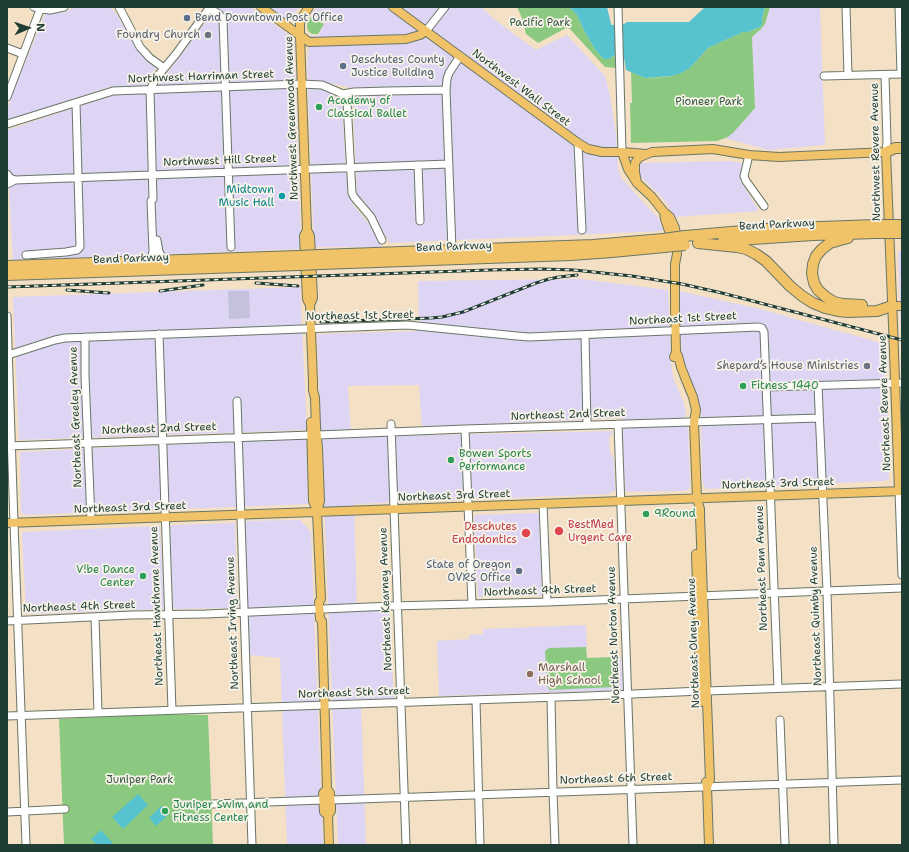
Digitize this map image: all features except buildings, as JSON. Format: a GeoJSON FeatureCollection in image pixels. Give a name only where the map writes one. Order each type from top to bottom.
{"type":"FeatureCollection","features":[{"type":"Feature","properties":{"kind":"highway"},"geometry":{"type":"LineString","coordinates":[[886,152],[896,148],[902,148]]}},
{"type":"Feature","properties":{"kind":"highway"},"geometry":{"type":"LineString","coordinates":[[886,152],[902,154]]}},
{"type":"Feature","properties":{"kind":"highway","name":"Bend Parkway"},"geometry":{"type":"LineString","coordinates":[[10,271],[571,255],[612,252],[674,241],[766,229],[875,231]]}},
{"type":"Feature","properties":{"kind":"highway","name":"Bend Parkway"},"geometry":{"type":"LineString","coordinates":[[10,271],[164,261],[309,263],[452,250],[674,241],[698,243],[902,229]]}},
{"type":"Feature","properties":{"kind":"highway"},"geometry":{"type":"LineString","coordinates":[[875,231],[858,237],[830,243],[822,249],[816,256],[813,264],[812,273],[814,283],[818,290],[834,302],[854,305],[878,304],[897,306]]}},
{"type":"Feature","properties":{"kind":"highway"},"geometry":{"type":"LineString","coordinates":[[698,243],[737,247],[746,249],[756,254],[766,261],[802,296],[824,308],[848,312],[877,311],[897,306]]}},
{"type":"Feature","properties":{"kind":"main road"},"geometry":{"type":"LineString","coordinates":[[261,7],[309,42],[413,38],[426,31]]}},
{"type":"Feature","properties":{"kind":"main road","name":"Northwest Greenwood Avenue"},"geometry":{"type":"LineString","coordinates":[[309,7],[300,23],[307,230],[304,236],[309,263],[307,299],[310,305],[313,390],[315,398],[314,435],[320,501],[318,512],[320,602],[323,619],[327,789],[323,793],[327,800]]}},
{"type":"Feature","properties":{"kind":"main road","name":"Northwest Wall Street"},"geometry":{"type":"LineString","coordinates":[[394,7],[588,149],[602,152],[622,152],[647,154],[653,156],[713,154],[724,151]]}},
{"type":"Feature","properties":{"kind":"main road"},"geometry":{"type":"LineString","coordinates":[[690,155],[692,152],[701,152],[707,149]]}},
{"type":"Feature","properties":{"kind":"main road","name":"Northwest Wall Street"},"geometry":{"type":"LineString","coordinates":[[647,154],[660,151],[707,149],[749,155],[779,157],[886,152]]}},
{"type":"Feature","properties":{"kind":"main road"},"geometry":{"type":"LineString","coordinates":[[622,152],[628,169],[637,183]]}},
{"type":"Feature","properties":{"kind":"main road","name":"Northwest Revere Avenue"},"geometry":{"type":"LineString","coordinates":[[886,152],[889,230]]}},
{"type":"Feature","properties":{"kind":"main road"},"geometry":{"type":"LineString","coordinates":[[637,183],[635,163],[647,154]]}},
{"type":"Feature","properties":{"kind":"main road","name":"Northeast Olney Avenue"},"geometry":{"type":"LineString","coordinates":[[637,183],[652,197],[664,212],[670,234],[674,241],[672,254],[675,264],[676,352],[674,358],[676,369],[688,397],[694,422],[697,498],[694,509],[710,780],[707,787],[709,845]]}},
{"type":"Feature","properties":{"kind":"main road","name":"Northeast Revere Avenue"},"geometry":{"type":"LineString","coordinates":[[889,230],[897,306],[900,491]]}},
{"type":"Feature","properties":{"kind":"main road","name":"Northeast 3rd Street"},"geometry":{"type":"LineString","coordinates":[[10,523],[900,491]]}},
{"type":"Feature","properties":{"kind":"main road"},"geometry":{"type":"LineString","coordinates":[[327,800],[324,812],[328,815],[329,845]]}},
{"type":"Feature","properties":{"kind":"street"},"geometry":{"type":"LineString","coordinates":[[7,97],[38,8],[50,10],[64,7]]}},
{"type":"Feature","properties":{"kind":"street"},"geometry":{"type":"LineString","coordinates":[[119,7],[140,47],[150,58],[164,68]]}},
{"type":"Feature","properties":{"kind":"street"},"geometry":{"type":"LineString","coordinates":[[426,31],[445,7]]}},
{"type":"Feature","properties":{"kind":"street"},"geometry":{"type":"LineString","coordinates":[[618,7],[622,152]]}},
{"type":"Feature","properties":{"kind":"street"},"geometry":{"type":"LineString","coordinates":[[846,7],[848,75]]}},
{"type":"Feature","properties":{"kind":"street"},"geometry":{"type":"LineString","coordinates":[[824,76],[902,74],[899,7]]}},
{"type":"Feature","properties":{"kind":"street"},"geometry":{"type":"LineString","coordinates":[[164,261],[159,252],[158,246],[156,201],[154,199],[152,175],[150,90],[156,78],[210,8],[219,14],[223,20],[231,247]]}},
{"type":"Feature","properties":{"kind":"street"},"geometry":{"type":"LineString","coordinates":[[7,48],[23,54]]}},
{"type":"Feature","properties":{"kind":"street"},"geometry":{"type":"LineString","coordinates":[[452,250],[446,90],[449,73],[460,56]]}},
{"type":"Feature","properties":{"kind":"street","name":"Northwest Revere Avenue"},"geometry":{"type":"LineString","coordinates":[[885,75],[886,152]]}},
{"type":"Feature","properties":{"kind":"street","name":"Northwest Harriman Street"},"geometry":{"type":"LineString","coordinates":[[7,124],[113,91],[301,84],[322,85],[343,94],[354,92],[446,90]]}},
{"type":"Feature","properties":{"kind":"street"},"geometry":{"type":"LineString","coordinates":[[343,94],[347,102],[352,193],[371,217],[382,240]]}},
{"type":"Feature","properties":{"kind":"street"},"geometry":{"type":"LineString","coordinates":[[26,255],[66,252],[77,250],[80,247],[76,103]]}},
{"type":"Feature","properties":{"kind":"street"},"geometry":{"type":"LineString","coordinates":[[578,143],[582,230]]}},
{"type":"Feature","properties":{"kind":"street"},"geometry":{"type":"LineString","coordinates":[[578,160],[588,149]]}},
{"type":"Feature","properties":{"kind":"street"},"geometry":{"type":"LineString","coordinates":[[749,155],[744,176],[764,206]]}},
{"type":"Feature","properties":{"kind":"street","name":"Northwest Hill Street"},"geometry":{"type":"LineString","coordinates":[[7,184],[15,180],[449,164]]}},
{"type":"Feature","properties":{"kind":"street"},"geometry":{"type":"LineString","coordinates":[[418,166],[420,221]]}},
{"type":"Feature","properties":{"kind":"street"},"geometry":{"type":"LineString","coordinates":[[7,174],[10,178],[15,180]]}},
{"type":"Feature","properties":{"kind":"street"},"geometry":{"type":"LineString","coordinates":[[151,262],[154,251],[152,201],[154,199]]}},
{"type":"Feature","properties":{"kind":"street"},"geometry":{"type":"LineString","coordinates":[[7,316],[10,523],[18,620],[26,845]]}},
{"type":"Feature","properties":{"kind":"street","name":"Northeast 1st Street"},"geometry":{"type":"LineString","coordinates":[[8,355],[65,338],[311,328],[407,325],[529,337],[676,330],[762,328]]}},
{"type":"Feature","properties":{"kind":"street","name":"Northeast Penn Avenue"},"geometry":{"type":"LineString","coordinates":[[762,328],[764,332],[778,688]]}},
{"type":"Feature","properties":{"kind":"street","name":"Northeast Hawthorne Avenue"},"geometry":{"type":"LineString","coordinates":[[159,334],[172,710]]}},
{"type":"Feature","properties":{"kind":"street"},"geometry":{"type":"LineString","coordinates":[[585,334],[587,425]]}},
{"type":"Feature","properties":{"kind":"street","name":"Northeast Greeley Avenue"},"geometry":{"type":"LineString","coordinates":[[85,337],[85,376],[91,520]]}},
{"type":"Feature","properties":{"kind":"street"},"geometry":{"type":"LineString","coordinates":[[766,387],[899,384]]}},
{"type":"Feature","properties":{"kind":"street","name":"Northeast Quimby Avenue"},"geometry":{"type":"LineString","coordinates":[[818,386],[827,592],[834,845]]}},
{"type":"Feature","properties":{"kind":"street","name":"Northeast Irving Avenue"},"geometry":{"type":"LineString","coordinates":[[237,401],[252,845]]}},
{"type":"Feature","properties":{"kind":"street","name":"Northeast 2nd Street"},"geometry":{"type":"LineString","coordinates":[[9,446],[314,435],[391,428],[465,429],[819,418]]}},
{"type":"Feature","properties":{"kind":"street","name":"Northeast Norton Avenue"},"geometry":{"type":"LineString","coordinates":[[618,424],[633,845]]}},
{"type":"Feature","properties":{"kind":"street","name":"Northeast Kearney Avenue"},"geometry":{"type":"LineString","coordinates":[[391,428],[406,845]]}},
{"type":"Feature","properties":{"kind":"street"},"geometry":{"type":"LineString","coordinates":[[465,429],[472,604]]}},
{"type":"Feature","properties":{"kind":"street","name":"Northeast Revere Avenue"},"geometry":{"type":"LineString","coordinates":[[900,491],[902,575]]}},
{"type":"Feature","properties":{"kind":"street"},"geometry":{"type":"LineString","coordinates":[[543,504],[547,602]]}},
{"type":"Feature","properties":{"kind":"street","name":"Northeast 4th Street"},"geometry":{"type":"LineString","coordinates":[[7,620],[827,592],[902,588]]}},
{"type":"Feature","properties":{"kind":"street"},"geometry":{"type":"LineString","coordinates":[[95,617],[98,712]]}},
{"type":"Feature","properties":{"kind":"street","name":"Northeast 5th Street"},"geometry":{"type":"LineString","coordinates":[[7,716],[902,684]]}},
{"type":"Feature","properties":{"kind":"street"},"geometry":{"type":"LineString","coordinates":[[551,697],[555,845]]}},
{"type":"Feature","properties":{"kind":"street"},"geometry":{"type":"LineString","coordinates":[[476,700],[480,845]]}},
{"type":"Feature","properties":{"kind":"street"},"geometry":{"type":"LineString","coordinates":[[780,720],[785,845]]}},
{"type":"Feature","properties":{"kind":"street","name":"Northeast 6th Street"},"geometry":{"type":"LineString","coordinates":[[213,804],[902,780]]}},
{"type":"Feature","properties":{"kind":"street"},"geometry":{"type":"LineString","coordinates":[[7,812],[65,809]]}},
{"type":"Feature","properties":{"kind":"shaded area"},"geometry":{"type":"Polygon","coordinates":[[[76,7],[109,7],[115,12],[141,55],[156,68],[150,76],[147,85],[109,87],[8,120],[7,111],[12,94],[45,14],[64,12],[76,7]]]}},
{"type":"Feature","properties":{"kind":"shaded area"},"geometry":{"type":"Polygon","coordinates":[[[217,7],[250,7],[292,37],[294,40],[301,249],[13,260],[7,130],[114,95],[153,92],[217,7]]]}},
{"type":"Feature","properties":{"kind":"shaded area"},"geometry":{"type":"Polygon","coordinates":[[[269,7],[299,7],[288,23],[269,7]]]}},
{"type":"Feature","properties":{"kind":"shaded area"},"geometry":{"type":"Polygon","coordinates":[[[317,7],[481,7],[495,20],[536,50],[567,35],[605,76],[610,96],[616,135],[618,168],[622,179],[659,219],[663,231],[390,243],[365,202],[359,198],[357,193],[353,106],[355,97],[351,89],[348,87],[308,79],[307,65],[310,35],[318,36],[325,23],[311,14],[317,7]]]}},
{"type":"Feature","properties":{"kind":"shaded area"},"geometry":{"type":"Polygon","coordinates":[[[770,7],[820,7],[825,145],[768,150],[725,138],[728,137],[755,108],[752,37],[765,24],[770,7]]]}},
{"type":"Feature","properties":{"kind":"shaded area"},"geometry":{"type":"Polygon","coordinates":[[[308,89],[319,89],[328,92],[342,101],[346,173],[352,203],[371,227],[382,247],[314,247],[308,89]]]}},
{"type":"Feature","properties":{"kind":"shaded area"},"geometry":{"type":"Polygon","coordinates":[[[730,161],[742,163],[740,180],[759,211],[675,217],[661,196],[639,174],[638,167],[642,163],[730,161]]]}},
{"type":"Feature","properties":{"kind":"shaded area"},"geometry":{"type":"Polygon","coordinates":[[[898,251],[902,251],[902,336],[901,336],[898,251]]]}},
{"type":"Feature","properties":{"kind":"shaded area"},"geometry":{"type":"Polygon","coordinates":[[[581,279],[668,290],[673,377],[686,411],[685,416],[688,431],[689,489],[683,491],[628,492],[625,490],[622,418],[422,427],[419,385],[348,386],[351,437],[612,431],[609,438],[610,452],[614,459],[615,490],[614,492],[610,492],[610,494],[354,504],[357,610],[389,609],[394,700],[361,701],[366,845],[338,845],[317,334],[419,331],[418,281],[581,279]]]}},
{"type":"Feature","properties":{"kind":"shaded area"},"geometry":{"type":"Polygon","coordinates":[[[300,287],[307,430],[19,440],[13,297],[300,287]]]}},
{"type":"Feature","properties":{"kind":"shaded area"},"geometry":{"type":"Polygon","coordinates":[[[228,291],[249,291],[250,318],[229,319],[228,291]]]}},
{"type":"Feature","properties":{"kind":"shaded area"},"geometry":{"type":"Polygon","coordinates":[[[679,291],[760,309],[885,344],[889,479],[884,481],[706,489],[703,484],[702,469],[701,412],[696,390],[688,376],[682,357],[679,291]]]}},
{"type":"Feature","properties":{"kind":"shaded area"},"geometry":{"type":"Polygon","coordinates":[[[306,438],[308,504],[24,515],[21,512],[20,452],[306,438]]]}},
{"type":"Feature","properties":{"kind":"shaded area"},"geometry":{"type":"Polygon","coordinates":[[[539,514],[542,595],[478,597],[474,516],[539,514]]]}},
{"type":"Feature","properties":{"kind":"shaded area"},"geometry":{"type":"Polygon","coordinates":[[[300,520],[311,532],[323,845],[287,845],[280,658],[248,655],[244,521],[300,520]]]}},
{"type":"Feature","properties":{"kind":"shaded area"},"geometry":{"type":"Polygon","coordinates":[[[235,523],[237,601],[239,601],[239,607],[175,609],[173,607],[170,527],[172,525],[235,523]]]}},
{"type":"Feature","properties":{"kind":"shaded area"},"geometry":{"type":"Polygon","coordinates":[[[160,526],[164,609],[26,614],[22,532],[160,526]]]}},
{"type":"Feature","properties":{"kind":"shaded area","name":"Marshall High School"},"geometry":{"type":"Polygon","coordinates":[[[586,625],[587,658],[621,657],[623,690],[439,696],[437,641],[469,639],[469,635],[483,634],[483,629],[586,625]]]}},
{"type":"Feature","properties":{"kind":"green space","name":"Pacific Park"},"geometry":{"type":"Polygon","coordinates":[[[517,7],[569,7],[577,15],[597,52],[604,59],[609,59],[615,55],[616,68],[605,67],[568,27],[538,43],[526,34],[522,18],[517,7]]]}},
{"type":"Feature","properties":{"kind":"green space","name":"Pioneer Park"},"geometry":{"type":"Polygon","coordinates":[[[765,7],[770,7],[765,24],[752,37],[755,108],[733,133],[728,137],[717,141],[631,143],[631,72],[645,78],[664,77],[672,76],[690,68],[708,48],[743,32],[748,32],[760,27],[762,24],[765,7]]]}},
{"type":"Feature","properties":{"kind":"green space"},"geometry":{"type":"Polygon","coordinates":[[[312,15],[324,24],[318,34],[312,34],[308,31],[308,21],[312,15]]]}},
{"type":"Feature","properties":{"kind":"green space"},"geometry":{"type":"Polygon","coordinates":[[[586,647],[587,658],[617,657],[618,683],[615,687],[550,690],[547,686],[545,651],[549,648],[586,647]]]}},
{"type":"Feature","properties":{"kind":"green space","name":"Juniper Park"},"geometry":{"type":"Polygon","coordinates":[[[163,714],[208,715],[213,845],[64,845],[59,719],[163,714]]]}},
{"type":"Feature","properties":{"kind":"water"},"geometry":{"type":"Polygon","coordinates":[[[569,7],[607,7],[612,25],[624,24],[627,22],[689,22],[705,7],[765,7],[762,24],[760,27],[748,32],[743,32],[708,48],[690,68],[681,73],[672,76],[645,78],[626,70],[624,58],[615,55],[609,59],[604,59],[592,44],[577,15],[569,7]]]}},
{"type":"Feature","properties":{"kind":"water"},"geometry":{"type":"Polygon","coordinates":[[[138,794],[148,805],[123,829],[112,817],[138,794]]]}},
{"type":"Feature","properties":{"kind":"water"},"geometry":{"type":"Polygon","coordinates":[[[161,806],[169,814],[156,826],[149,818],[161,806]]]}},
{"type":"Feature","properties":{"kind":"water"},"geometry":{"type":"Polygon","coordinates":[[[101,830],[113,845],[97,845],[91,839],[101,830]]]}},
{"type":"Feature","properties":{"kind":"railway"},"geometry":{"type":"LineString","coordinates":[[7,287],[489,270],[574,270],[632,276],[682,284],[902,340]]}},
{"type":"Feature","properties":{"kind":"railway"},"geometry":{"type":"LineString","coordinates":[[321,322],[442,317],[463,312],[536,283],[559,277],[577,275]]}},
{"type":"Feature","properties":{"kind":"railway"},"geometry":{"type":"LineString","coordinates":[[256,283],[298,286]]}},
{"type":"Feature","properties":{"kind":"railway"},"geometry":{"type":"LineString","coordinates":[[160,291],[203,285]]}},
{"type":"Feature","properties":{"kind":"railway"},"geometry":{"type":"LineString","coordinates":[[67,290],[109,293]]}},
{"type":"Feature","properties":{"kind":"place","name":"Bend Downtown Post Office"},"geometry":{"type":"Point","coordinates":[187,18]}},
{"type":"Feature","properties":{"kind":"place","name":"Foundry Church"},"geometry":{"type":"Point","coordinates":[208,35]}},
{"type":"Feature","properties":{"kind":"place","name":"Deschutes County Justice Building"},"geometry":{"type":"Point","coordinates":[343,66]}},
{"type":"Feature","properties":{"kind":"place","name":"Academy of Classical Ballet"},"geometry":{"type":"Point","coordinates":[319,107]}},
{"type":"Feature","properties":{"kind":"place","name":"Midtown Music Hall"},"geometry":{"type":"Point","coordinates":[282,196]}},
{"type":"Feature","properties":{"kind":"place","name":"Shepard’s House Ministries"},"geometry":{"type":"Point","coordinates":[867,366]}},
{"type":"Feature","properties":{"kind":"place","name":"Fitness 1440"},"geometry":{"type":"Point","coordinates":[743,386]}},
{"type":"Feature","properties":{"kind":"place","name":"Bowen Sports Performance"},"geometry":{"type":"Point","coordinates":[451,460]}},
{"type":"Feature","properties":{"kind":"place","name":"9Round"},"geometry":{"type":"Point","coordinates":[646,514]}},
{"type":"Feature","properties":{"kind":"place","name":"BestMed Urgent Care"},"geometry":{"type":"Point","coordinates":[559,531]}},
{"type":"Feature","properties":{"kind":"place","name":"Deschutes Endodontics"},"geometry":{"type":"Point","coordinates":[526,533]}},
{"type":"Feature","properties":{"kind":"place","name":"State of Oregon OVRS Office"},"geometry":{"type":"Point","coordinates":[519,571]}},
{"type":"Feature","properties":{"kind":"place","name":"V!be Dance Center"},"geometry":{"type":"Point","coordinates":[143,576]}},
{"type":"Feature","properties":{"kind":"place","name":"Marshall High School"},"geometry":{"type":"Point","coordinates":[530,674]}},
{"type":"Feature","properties":{"kind":"place","name":"Juniper Swim and Fitness Center"},"geometry":{"type":"Point","coordinates":[165,811]}}]}
